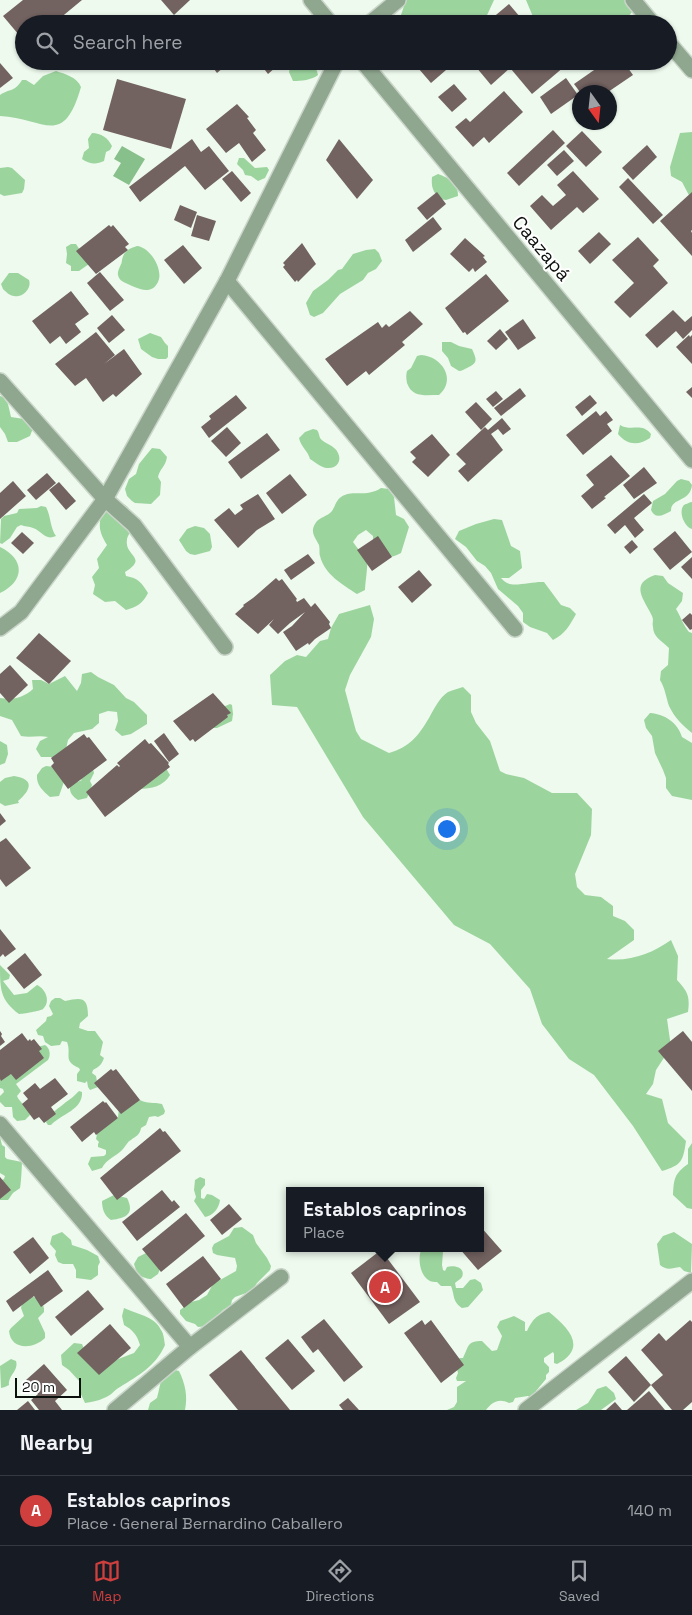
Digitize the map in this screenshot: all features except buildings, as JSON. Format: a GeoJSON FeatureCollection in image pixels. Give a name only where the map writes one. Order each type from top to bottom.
{"type":"FeatureCollection","features":[{"type":"Feature","properties":{"kind":"street"},"geometry":{"type":"LineString","coordinates":[[311,0],[324,15]]}},
{"type":"Feature","properties":{"kind":"street"},"geometry":{"type":"LineString","coordinates":[[380,15],[398,0]]}},
{"type":"Feature","properties":{"kind":"street"},"geometry":{"type":"LineString","coordinates":[[633,0],[646,15]]}},
{"type":"Feature","properties":{"kind":"street"},"geometry":{"type":"LineString","coordinates":[[677,52],[692,70]]}},
{"type":"Feature","properties":{"kind":"street"},"geometry":{"type":"LineString","coordinates":[[0,628],[20,612],[105,499],[227,281],[332,70]]}},
{"type":"Feature","properties":{"kind":"street","name":"Caazapá"},"geometry":{"type":"LineString","coordinates":[[369,70],[692,460]]}},
{"type":"Feature","properties":{"kind":"street"},"geometry":{"type":"LineString","coordinates":[[227,281],[514,629]]}},
{"type":"Feature","properties":{"kind":"street"},"geometry":{"type":"LineString","coordinates":[[0,381],[105,499],[134,525],[225,647]]}},
{"type":"Feature","properties":{"kind":"street"},"geometry":{"type":"LineString","coordinates":[[0,1124],[190,1347]]}},
{"type":"Feature","properties":{"kind":"street"},"geometry":{"type":"LineString","coordinates":[[115,1410],[190,1347],[281,1277]]}},
{"type":"Feature","properties":{"kind":"street"},"geometry":{"type":"LineString","coordinates":[[526,1410],[692,1281]]}},
{"type":"Feature","properties":{"kind":"shaded area"},"geometry":{"type":"Polygon","coordinates":[[[406,0],[494,0],[487,15],[401,15],[406,0]]]}},
{"type":"Feature","properties":{"kind":"shaded area"},"geometry":{"type":"Polygon","coordinates":[[[526,0],[638,0],[639,3],[630,15],[532,15],[526,0]]]}},
{"type":"Feature","properties":{"kind":"shaded area"},"geometry":{"type":"Polygon","coordinates":[[[290,70],[317,70],[318,75],[310,79],[293,81],[290,70]]]}},
{"type":"Feature","properties":{"kind":"shaded area"},"geometry":{"type":"Polygon","coordinates":[[[56,71],[74,78],[81,87],[67,118],[59,124],[51,126],[0,116],[0,95],[14,89],[22,80],[26,80],[34,85],[43,76],[56,71]]]}},
{"type":"Feature","properties":{"kind":"shaded area"},"geometry":{"type":"Polygon","coordinates":[[[692,132],[692,201],[682,182],[671,176],[670,167],[680,133],[692,132]]]}},
{"type":"Feature","properties":{"kind":"shaded area"},"geometry":{"type":"Polygon","coordinates":[[[92,133],[104,136],[112,146],[106,152],[104,161],[98,163],[90,163],[82,159],[84,152],[89,148],[88,139],[92,133]]]}},
{"type":"Feature","properties":{"kind":"shaded area"},"geometry":{"type":"Polygon","coordinates":[[[122,146],[145,159],[129,185],[113,176],[121,163],[114,159],[122,146]]]}},
{"type":"Feature","properties":{"kind":"shaded area"},"geometry":{"type":"Polygon","coordinates":[[[239,158],[244,158],[255,168],[267,167],[269,170],[265,178],[258,181],[251,176],[245,175],[237,164],[239,158]]]}},
{"type":"Feature","properties":{"kind":"shaded area"},"geometry":{"type":"Polygon","coordinates":[[[0,168],[12,168],[25,180],[22,193],[4,196],[0,194],[0,168]]]}},
{"type":"Feature","properties":{"kind":"shaded area"},"geometry":{"type":"Polygon","coordinates":[[[438,174],[455,184],[458,196],[446,200],[439,199],[432,184],[432,177],[438,174]]]}},
{"type":"Feature","properties":{"kind":"shaded area"},"geometry":{"type":"Polygon","coordinates":[[[76,244],[89,264],[79,271],[71,271],[71,266],[66,263],[66,247],[76,244]]]}},
{"type":"Feature","properties":{"kind":"shaded area"},"geometry":{"type":"Polygon","coordinates":[[[137,246],[147,250],[155,260],[159,271],[158,282],[150,290],[143,290],[132,286],[122,281],[118,275],[125,252],[137,246]]]}},
{"type":"Feature","properties":{"kind":"shaded area"},"geometry":{"type":"Polygon","coordinates":[[[375,249],[382,261],[376,269],[368,273],[363,280],[340,294],[323,313],[314,317],[310,315],[306,303],[313,291],[338,270],[342,269],[353,254],[375,249]]]}},
{"type":"Feature","properties":{"kind":"shaded area"},"geometry":{"type":"Polygon","coordinates":[[[9,273],[18,273],[29,280],[28,289],[23,294],[13,296],[3,289],[1,284],[9,273]]]}},
{"type":"Feature","properties":{"kind":"shaded area"},"geometry":{"type":"Polygon","coordinates":[[[150,333],[161,337],[168,346],[168,357],[166,359],[152,357],[141,349],[138,339],[150,333]]]}},
{"type":"Feature","properties":{"kind":"shaded area"},"geometry":{"type":"Polygon","coordinates":[[[442,342],[451,342],[472,349],[476,359],[475,363],[460,371],[451,366],[448,358],[442,351],[442,342]]]}},
{"type":"Feature","properties":{"kind":"shaded area"},"geometry":{"type":"Polygon","coordinates":[[[417,356],[429,356],[441,364],[445,370],[447,383],[439,395],[420,395],[409,388],[406,377],[407,371],[411,368],[417,356]]]}},
{"type":"Feature","properties":{"kind":"shaded area"},"geometry":{"type":"Polygon","coordinates":[[[0,396],[8,404],[11,417],[24,419],[33,428],[30,436],[17,442],[8,442],[0,427],[0,396]]]}},
{"type":"Feature","properties":{"kind":"shaded area"},"geometry":{"type":"Polygon","coordinates":[[[620,425],[647,430],[651,434],[650,438],[637,443],[629,442],[618,434],[620,425]]]}},
{"type":"Feature","properties":{"kind":"shaded area"},"geometry":{"type":"Polygon","coordinates":[[[313,429],[317,430],[322,440],[337,450],[339,462],[336,466],[325,468],[310,459],[299,438],[305,432],[313,429]]]}},
{"type":"Feature","properties":{"kind":"shaded area"},"geometry":{"type":"Polygon","coordinates":[[[152,448],[160,449],[167,457],[158,477],[161,482],[160,495],[151,504],[135,503],[127,496],[125,489],[129,479],[136,474],[139,464],[152,448]]]}},
{"type":"Feature","properties":{"kind":"shaded area"},"geometry":{"type":"Polygon","coordinates":[[[681,479],[689,481],[692,485],[691,491],[674,504],[671,511],[660,516],[655,515],[651,510],[653,501],[665,494],[681,479]]]}},
{"type":"Feature","properties":{"kind":"shaded area"},"geometry":{"type":"Polygon","coordinates":[[[381,488],[389,489],[394,497],[396,515],[404,519],[409,527],[401,553],[392,557],[385,556],[379,552],[373,545],[373,536],[366,530],[358,535],[353,542],[367,564],[365,590],[357,594],[326,569],[322,563],[319,545],[313,530],[316,522],[332,511],[341,497],[375,491],[381,488]]]}},
{"type":"Feature","properties":{"kind":"shaded area"},"geometry":{"type":"Polygon","coordinates":[[[118,502],[129,508],[132,516],[127,545],[134,556],[135,563],[125,572],[126,576],[134,578],[144,586],[148,593],[139,604],[126,610],[115,601],[105,602],[93,594],[95,585],[92,577],[99,568],[97,559],[107,545],[100,530],[101,516],[106,505],[118,502]]]}},
{"type":"Feature","properties":{"kind":"shaded area"},"geometry":{"type":"Polygon","coordinates":[[[692,502],[692,529],[684,522],[682,508],[684,505],[692,502]]]}},
{"type":"Feature","properties":{"kind":"shaded area"},"geometry":{"type":"Polygon","coordinates":[[[46,507],[56,536],[49,537],[36,529],[21,525],[17,527],[10,538],[2,544],[0,543],[1,519],[4,516],[17,513],[19,509],[46,507]]]}},
{"type":"Feature","properties":{"kind":"shaded area"},"geometry":{"type":"Polygon","coordinates":[[[494,519],[502,520],[511,546],[520,551],[522,568],[509,578],[501,578],[510,584],[544,582],[561,605],[570,608],[576,614],[564,632],[557,638],[553,640],[547,633],[530,627],[523,622],[523,613],[518,606],[498,589],[491,573],[477,561],[466,547],[455,539],[459,531],[494,519]]]}},
{"type":"Feature","properties":{"kind":"shaded area"},"geometry":{"type":"Polygon","coordinates":[[[195,526],[204,528],[210,534],[212,547],[210,551],[195,555],[190,554],[179,540],[187,529],[195,526]]]}},
{"type":"Feature","properties":{"kind":"shaded area"},"geometry":{"type":"Polygon","coordinates":[[[0,547],[14,558],[19,570],[14,582],[0,593],[0,547]]]}},
{"type":"Feature","properties":{"kind":"shaded area"},"geometry":{"type":"Polygon","coordinates":[[[655,575],[663,576],[668,583],[683,593],[682,601],[676,609],[689,632],[692,633],[692,733],[679,721],[671,710],[660,680],[661,671],[668,665],[669,648],[653,631],[653,617],[641,592],[642,583],[655,575]]]}},
{"type":"Feature","properties":{"kind":"shaded area"},"geometry":{"type":"Polygon","coordinates":[[[370,605],[374,619],[371,637],[350,675],[345,690],[356,731],[361,739],[389,753],[403,748],[417,735],[442,697],[448,692],[463,687],[471,695],[471,712],[476,723],[490,741],[500,771],[524,778],[552,793],[577,793],[592,809],[591,835],[575,874],[577,887],[585,895],[601,897],[613,906],[613,916],[625,921],[634,930],[634,940],[607,959],[616,960],[641,956],[671,940],[678,956],[677,980],[686,991],[689,1002],[688,1012],[667,1019],[671,1047],[656,1070],[653,1084],[646,1094],[662,1099],[668,1123],[686,1141],[682,1158],[674,1167],[662,1171],[633,1126],[594,1075],[569,1059],[542,1024],[530,989],[490,944],[454,925],[363,817],[297,707],[272,705],[270,675],[285,661],[297,655],[306,657],[320,641],[328,639],[331,628],[339,614],[370,605]]]}},
{"type":"Feature","properties":{"kind":"shaded area"},"geometry":{"type":"Polygon","coordinates":[[[91,672],[114,685],[126,698],[134,702],[147,715],[147,724],[131,734],[122,736],[115,730],[118,721],[117,712],[108,711],[99,714],[99,723],[92,729],[74,733],[68,740],[66,749],[60,757],[41,757],[36,749],[40,741],[48,737],[21,736],[12,720],[0,716],[0,698],[9,699],[22,696],[33,689],[32,680],[41,680],[49,684],[65,676],[77,691],[81,683],[82,674],[91,672]]]}},
{"type":"Feature","properties":{"kind":"shaded area"},"geometry":{"type":"Polygon","coordinates":[[[232,705],[232,721],[217,728],[209,728],[223,707],[232,705]]]}},
{"type":"Feature","properties":{"kind":"shaded area"},"geometry":{"type":"Polygon","coordinates":[[[650,713],[666,717],[677,727],[682,737],[692,743],[692,800],[672,796],[666,788],[666,778],[655,753],[652,736],[646,728],[644,720],[650,713]]]}},
{"type":"Feature","properties":{"kind":"shaded area"},"geometry":{"type":"Polygon","coordinates":[[[0,741],[7,745],[8,754],[5,763],[0,765],[0,741]]]}},
{"type":"Feature","properties":{"kind":"shaded area"},"geometry":{"type":"Polygon","coordinates":[[[164,765],[170,775],[164,782],[152,787],[139,789],[164,765]]]}},
{"type":"Feature","properties":{"kind":"shaded area"},"geometry":{"type":"Polygon","coordinates":[[[46,766],[55,767],[65,779],[59,796],[50,797],[39,785],[37,775],[46,766]]]}},
{"type":"Feature","properties":{"kind":"shaded area"},"geometry":{"type":"Polygon","coordinates":[[[93,769],[94,773],[90,781],[92,785],[87,798],[78,800],[71,794],[70,785],[82,780],[75,775],[93,769]]]}},
{"type":"Feature","properties":{"kind":"shaded area"},"geometry":{"type":"Polygon","coordinates":[[[21,777],[28,782],[29,786],[26,793],[18,801],[19,803],[5,806],[0,803],[0,782],[5,778],[21,777]]]}},
{"type":"Feature","properties":{"kind":"shaded area"},"geometry":{"type":"Polygon","coordinates":[[[0,965],[10,975],[9,979],[3,981],[14,995],[27,993],[37,985],[43,989],[47,1003],[43,1009],[19,1014],[8,1004],[2,993],[0,965]]]}},
{"type":"Feature","properties":{"kind":"shaded area"},"geometry":{"type":"Polygon","coordinates":[[[55,998],[65,1001],[80,999],[87,1005],[88,1016],[80,1023],[79,1028],[95,1031],[103,1042],[100,1055],[104,1058],[92,1073],[96,1076],[98,1087],[90,1090],[87,1081],[85,1083],[77,1081],[77,1074],[80,1070],[69,1060],[67,1042],[62,1041],[60,1045],[51,1046],[45,1042],[43,1036],[38,1035],[36,1030],[46,1021],[47,1017],[53,1014],[49,1006],[55,998]]]}},
{"type":"Feature","properties":{"kind":"shaded area"},"geometry":{"type":"Polygon","coordinates":[[[45,1045],[49,1052],[48,1060],[16,1084],[21,1091],[17,1096],[28,1109],[30,1115],[25,1120],[17,1121],[13,1117],[12,1107],[5,1107],[0,1102],[0,1096],[4,1092],[0,1088],[0,1075],[37,1047],[45,1045]]]}},
{"type":"Feature","properties":{"kind":"shaded area"},"geometry":{"type":"Polygon","coordinates":[[[79,1091],[82,1092],[79,1103],[71,1111],[51,1125],[48,1125],[46,1122],[50,1116],[79,1091]]]}},
{"type":"Feature","properties":{"kind":"shaded area"},"geometry":{"type":"Polygon","coordinates":[[[140,1100],[162,1104],[165,1111],[164,1114],[158,1117],[149,1117],[139,1134],[106,1162],[102,1168],[92,1171],[88,1164],[91,1157],[104,1156],[106,1154],[106,1150],[98,1147],[99,1142],[96,1139],[99,1125],[118,1118],[119,1107],[140,1100]]]}},
{"type":"Feature","properties":{"kind":"shaded area"},"geometry":{"type":"Polygon","coordinates":[[[0,1137],[2,1145],[5,1147],[5,1157],[22,1162],[20,1188],[8,1200],[0,1200],[0,1181],[5,1176],[0,1173],[0,1137]]]}},
{"type":"Feature","properties":{"kind":"shaded area"},"geometry":{"type":"Polygon","coordinates":[[[692,1143],[692,1209],[687,1208],[673,1195],[676,1177],[688,1164],[688,1149],[692,1143]]]}},
{"type":"Feature","properties":{"kind":"shaded area"},"geometry":{"type":"Polygon","coordinates":[[[200,1177],[205,1179],[205,1185],[201,1190],[201,1198],[204,1199],[207,1194],[220,1200],[215,1211],[205,1217],[194,1201],[196,1197],[194,1190],[195,1180],[200,1177]]]}},
{"type":"Feature","properties":{"kind":"shaded area"},"geometry":{"type":"Polygon","coordinates":[[[114,1195],[127,1198],[130,1208],[125,1216],[111,1220],[104,1212],[102,1201],[114,1195]]]}},
{"type":"Feature","properties":{"kind":"shaded area"},"geometry":{"type":"Polygon","coordinates":[[[242,1227],[253,1235],[271,1266],[270,1270],[252,1291],[235,1297],[231,1305],[223,1310],[208,1326],[198,1327],[186,1321],[180,1314],[180,1310],[191,1302],[207,1295],[213,1284],[236,1271],[235,1258],[217,1255],[213,1253],[212,1248],[214,1244],[229,1236],[234,1228],[242,1227]]]}},
{"type":"Feature","properties":{"kind":"shaded area"},"geometry":{"type":"Polygon","coordinates":[[[62,1232],[71,1240],[72,1245],[98,1256],[100,1262],[98,1275],[91,1280],[76,1278],[76,1270],[73,1264],[58,1262],[55,1255],[56,1251],[50,1244],[52,1236],[62,1232]]]}},
{"type":"Feature","properties":{"kind":"shaded area"},"geometry":{"type":"Polygon","coordinates":[[[674,1232],[692,1244],[691,1273],[684,1271],[680,1267],[667,1269],[660,1265],[657,1244],[663,1236],[674,1232]]]}},
{"type":"Feature","properties":{"kind":"shaded area"},"geometry":{"type":"Polygon","coordinates":[[[443,1252],[443,1270],[445,1271],[450,1266],[462,1271],[462,1277],[455,1283],[456,1288],[463,1288],[470,1280],[475,1279],[481,1283],[483,1290],[468,1307],[462,1308],[454,1298],[451,1286],[441,1286],[437,1282],[427,1279],[421,1270],[420,1253],[443,1252]]]}},
{"type":"Feature","properties":{"kind":"shaded area"},"geometry":{"type":"Polygon","coordinates":[[[146,1253],[160,1269],[158,1274],[151,1279],[140,1275],[134,1264],[138,1257],[146,1253]]]}},
{"type":"Feature","properties":{"kind":"shaded area"},"geometry":{"type":"Polygon","coordinates":[[[32,1296],[44,1306],[44,1312],[38,1318],[45,1333],[45,1338],[29,1346],[18,1345],[14,1342],[9,1331],[24,1316],[21,1308],[22,1304],[32,1296]]]}},
{"type":"Feature","properties":{"kind":"shaded area"},"geometry":{"type":"Polygon","coordinates":[[[124,1308],[145,1316],[158,1325],[165,1345],[151,1365],[140,1374],[106,1397],[85,1403],[80,1392],[81,1383],[62,1365],[61,1355],[74,1343],[82,1344],[89,1361],[113,1361],[134,1353],[140,1345],[134,1333],[124,1325],[122,1316],[124,1308]]]}},
{"type":"Feature","properties":{"kind":"shaded area"},"geometry":{"type":"Polygon","coordinates":[[[549,1312],[568,1331],[573,1345],[572,1351],[557,1364],[554,1363],[553,1352],[544,1358],[544,1362],[549,1367],[549,1372],[536,1391],[537,1394],[531,1398],[528,1396],[515,1398],[513,1402],[509,1403],[496,1402],[486,1410],[447,1410],[454,1407],[457,1402],[457,1387],[466,1381],[457,1381],[458,1373],[455,1362],[463,1358],[471,1343],[482,1341],[492,1351],[497,1350],[502,1336],[497,1327],[500,1321],[514,1316],[525,1322],[525,1331],[527,1331],[535,1318],[549,1312]]]}},
{"type":"Feature","properties":{"kind":"shaded area"},"geometry":{"type":"Polygon","coordinates":[[[11,1359],[16,1361],[16,1368],[10,1378],[9,1385],[1,1388],[0,1366],[11,1359]]]}},
{"type":"Feature","properties":{"kind":"shaded area"},"geometry":{"type":"Polygon","coordinates":[[[175,1370],[179,1371],[184,1385],[186,1395],[185,1410],[148,1410],[150,1403],[157,1398],[163,1377],[175,1370]]]}},
{"type":"Feature","properties":{"kind":"shaded area"},"geometry":{"type":"Polygon","coordinates":[[[606,1386],[614,1393],[616,1399],[601,1410],[576,1410],[588,1403],[597,1389],[606,1386]]]}},
{"type":"Feature","properties":{"kind":"place","name":"Establos caprinos"},"geometry":{"type":"Point","coordinates":[385,1287]}}]}
